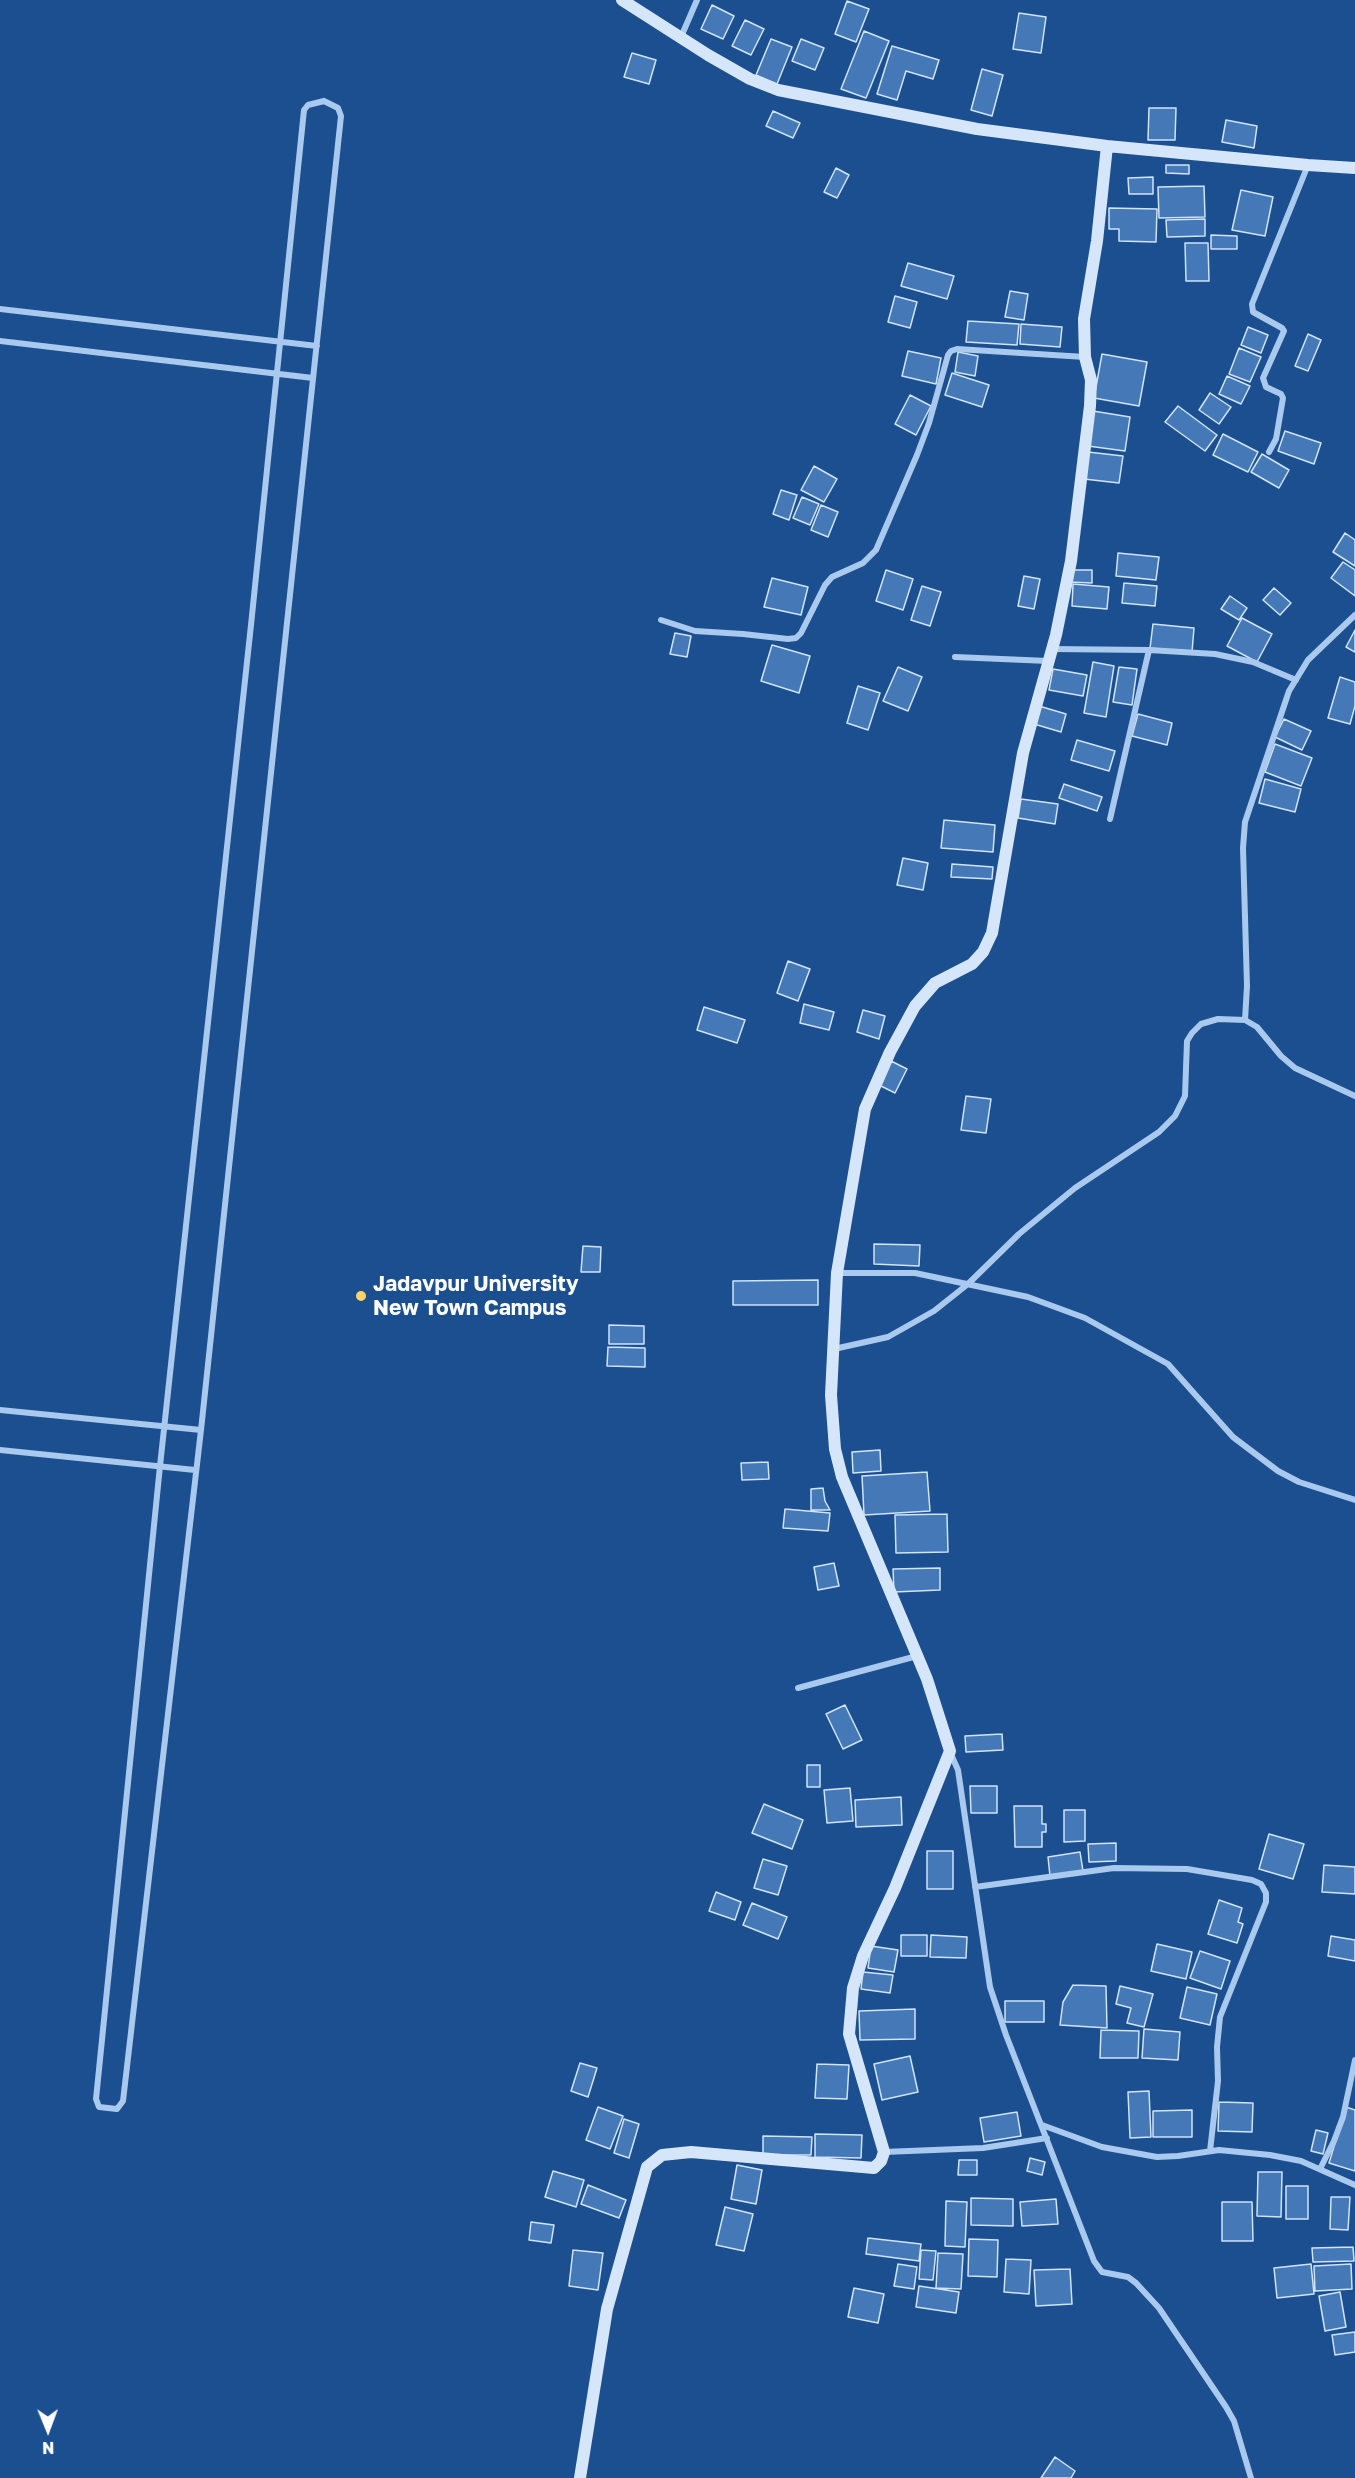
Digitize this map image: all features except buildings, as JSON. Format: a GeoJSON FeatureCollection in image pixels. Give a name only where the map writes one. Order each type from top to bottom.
{"type":"FeatureCollection","features":[{"type":"Feature","properties":{"kind":"street"},"geometry":{"type":"LineString","coordinates":[[681,37],[697,0]]}},
{"type":"Feature","properties":{"kind":"street"},"geometry":{"type":"LineString","coordinates":[[628,1],[750,79],[778,90],[977,129],[1107,146],[1355,168]]}},
{"type":"Feature","properties":{"kind":"street"},"geometry":{"type":"LineString","coordinates":[[324,101],[338,108],[341,116],[201,1430],[123,2101],[117,2109],[99,2107],[96,2099],[160,1466],[166,1428],[280,342],[304,110],[308,105],[324,101]]}},
{"type":"Feature","properties":{"kind":"street"},"geometry":{"type":"LineString","coordinates":[[1107,146],[1097,241],[1084,319],[1084,357],[1091,380],[1090,406],[1071,561],[1050,655],[1023,753],[992,933],[983,952],[972,964],[935,983],[915,1006],[890,1052],[865,1109],[837,1273],[831,1395],[835,1449],[842,1477],[927,1679],[958,1770],[990,1987],[1006,2035],[1094,2261],[1105,2274],[1122,2276],[1136,2283],[1160,2308],[1226,2407],[1233,2421],[1251,2478]]}},
{"type":"Feature","properties":{"kind":"street"},"geometry":{"type":"LineString","coordinates":[[1269,452],[1276,439],[1283,398],[1281,394],[1266,387],[1263,378],[1284,331],[1253,312],[1252,304],[1308,165]]}},
{"type":"Feature","properties":{"kind":"street"},"geometry":{"type":"LineString","coordinates":[[0,309],[317,346]]}},
{"type":"Feature","properties":{"kind":"street"},"geometry":{"type":"LineString","coordinates":[[0,341],[313,378]]}},
{"type":"Feature","properties":{"kind":"street"},"geometry":{"type":"LineString","coordinates":[[661,620],[695,631],[796,638],[801,633],[825,585],[832,577],[863,563],[876,550],[921,444],[951,351],[957,349],[1084,357]]}},
{"type":"Feature","properties":{"kind":"street"},"geometry":{"type":"LineString","coordinates":[[1245,1020],[1247,977],[1243,848],[1245,822],[1289,691],[1308,660],[1355,615]]}},
{"type":"Feature","properties":{"kind":"street"},"geometry":{"type":"LineString","coordinates":[[1110,819],[1149,650]]}},
{"type":"Feature","properties":{"kind":"street"},"geometry":{"type":"LineString","coordinates":[[955,657],[1149,650],[1215,654],[1253,662],[1296,680]]}},
{"type":"Feature","properties":{"kind":"street"},"geometry":{"type":"LineString","coordinates":[[833,1349],[888,1336],[934,1311],[968,1284],[1019,1234],[1075,1188],[1159,1132],[1175,1116],[1185,1096],[1187,1041],[1202,1024],[1218,1018],[1245,1020],[1257,1027],[1281,1056],[1295,1068],[1355,1096]]}},
{"type":"Feature","properties":{"kind":"street"},"geometry":{"type":"LineString","coordinates":[[837,1273],[915,1273],[1028,1297],[1084,1318],[1119,1335],[1168,1364],[1233,1437],[1278,1470],[1299,1482],[1355,1500]]}},
{"type":"Feature","properties":{"kind":"street"},"geometry":{"type":"LineString","coordinates":[[0,1410],[201,1430]]}},
{"type":"Feature","properties":{"kind":"street"},"geometry":{"type":"LineString","coordinates":[[0,1450],[195,1470]]}},
{"type":"Feature","properties":{"kind":"street"},"geometry":{"type":"LineString","coordinates":[[798,1688],[917,1656]]}},
{"type":"Feature","properties":{"kind":"street"},"geometry":{"type":"LineString","coordinates":[[580,2478],[608,2309],[647,2167],[662,2155],[691,2152],[874,2168],[881,2162],[884,2152],[849,2034],[853,1988],[863,1956],[895,1888],[950,1751]]}},
{"type":"Feature","properties":{"kind":"street"},"geometry":{"type":"LineString","coordinates":[[975,1887],[1114,1868],[1187,1869],[1252,1880],[1261,1884],[1266,1893],[1266,1902],[1220,2017],[1217,2047],[1218,2080],[1210,2151]]}},
{"type":"Feature","properties":{"kind":"street"},"geometry":{"type":"LineString","coordinates":[[1320,2169],[1343,2117],[1355,2060]]}},
{"type":"Feature","properties":{"kind":"street"},"geometry":{"type":"LineString","coordinates":[[1042,2125],[1102,2147],[1132,2153],[1168,2157],[1210,2151],[1245,2151],[1301,2161],[1355,2186]]}},
{"type":"Feature","properties":{"kind":"street"},"geometry":{"type":"LineString","coordinates":[[884,2152],[983,2148],[1047,2138]]}},
{"type":"Feature","properties":{"kind":"place","name":"Jadavpur University New Town Campus"},"geometry":{"type":"Point","coordinates":[361,1296]}}]}
